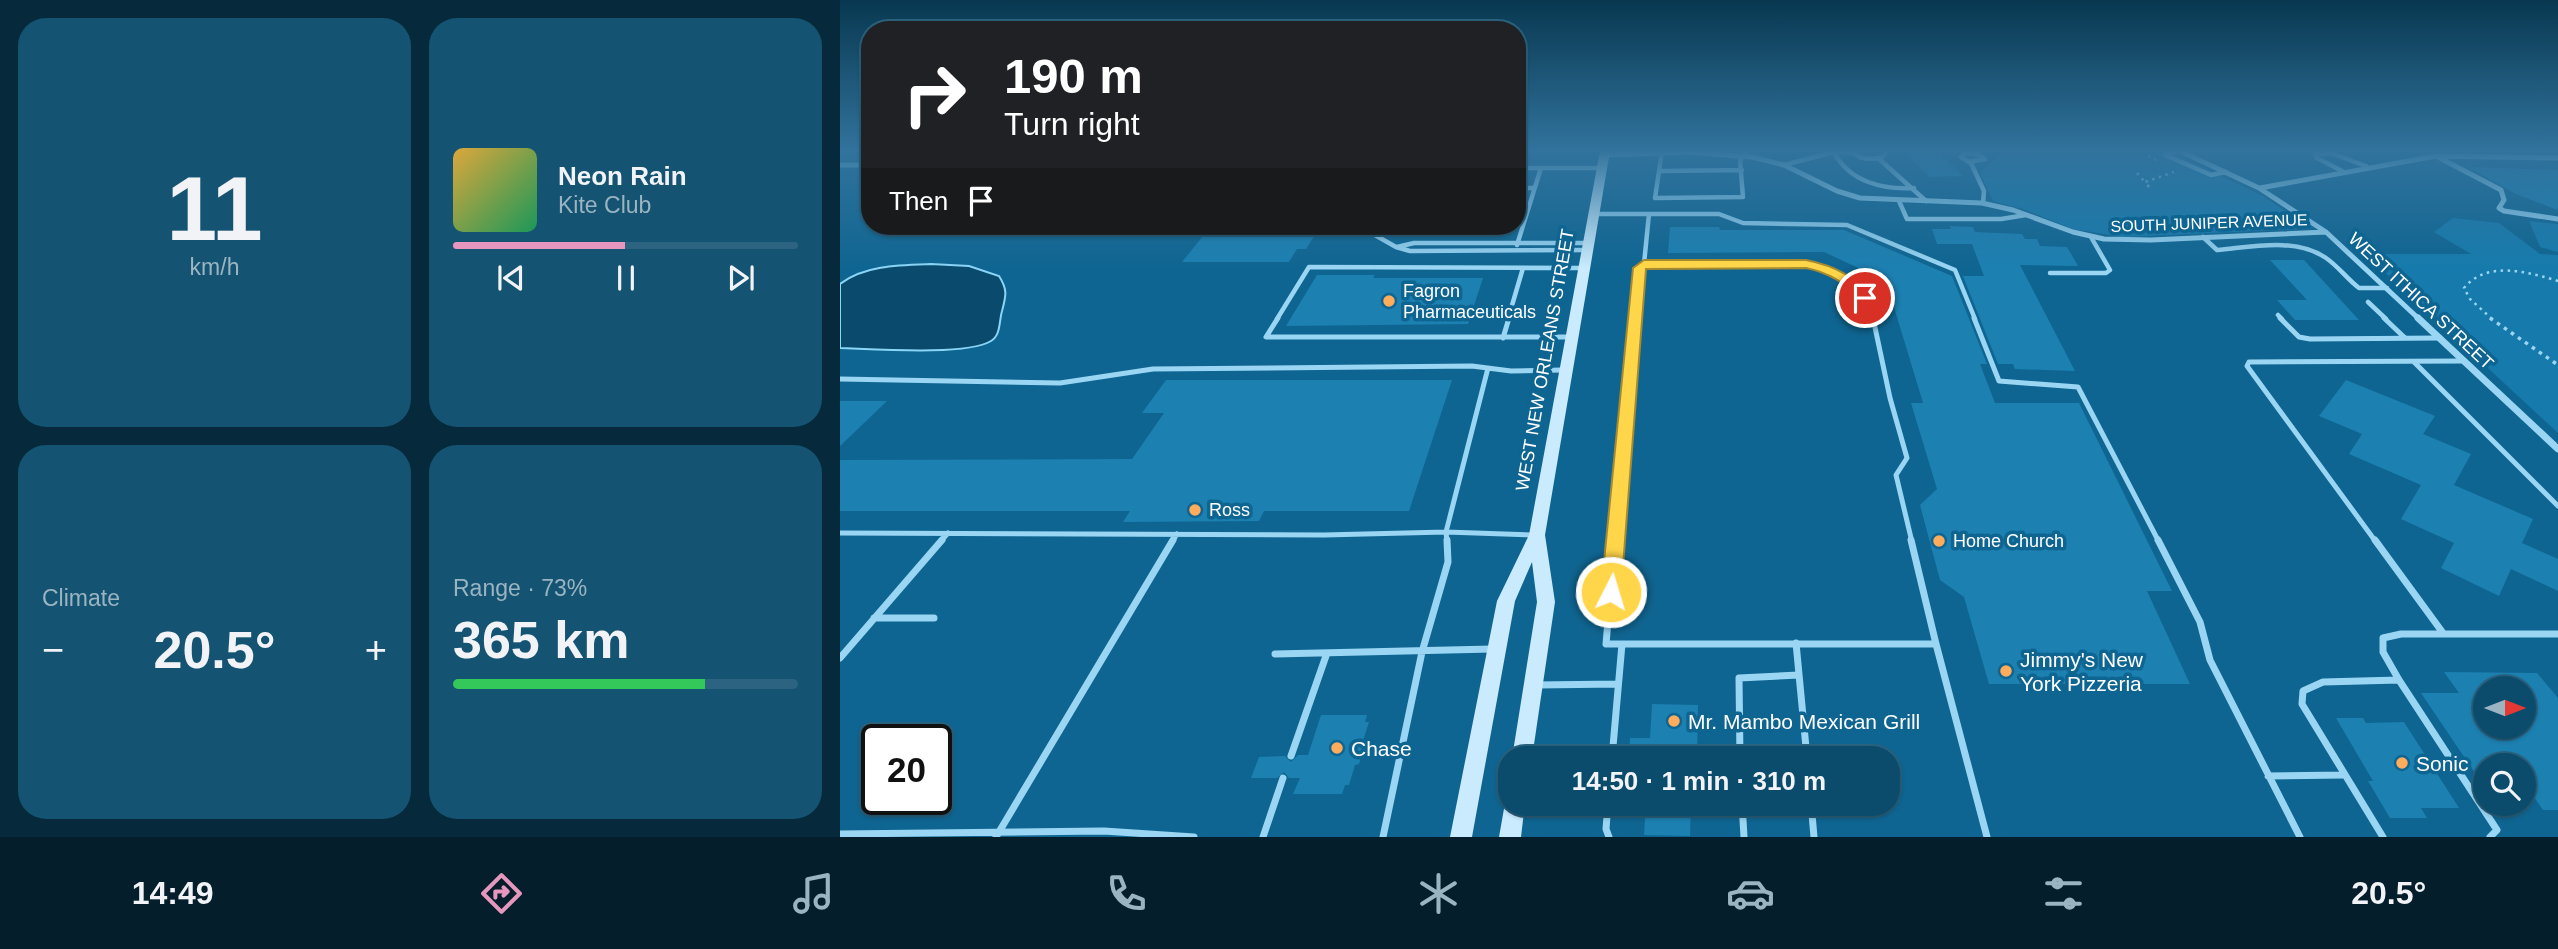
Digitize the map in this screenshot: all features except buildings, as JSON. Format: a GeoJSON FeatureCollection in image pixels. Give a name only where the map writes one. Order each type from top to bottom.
{"type":"FeatureCollection","features":[{"type":"Feature","properties":{"kind":"main road","name":"WEST NEW ORLEANS STREET"},"geometry":{"type":"LineString","coordinates":[[1461,837],[1506,601],[1536,535],[1598,190]]}},
{"type":"Feature","properties":{"kind":"main road","name":"WEST NEW ORLEANS STREET"},"geometry":{"type":"LineString","coordinates":[[1524,746],[1546,601],[1536,535]]}},
{"type":"Feature","properties":{"kind":"main road"},"geometry":{"type":"LineString","coordinates":[[1510,837],[1513,816]]}},
{"type":"Feature","properties":{"kind":"street","name":"SOUTH JUNIPER AVENUE"},"geometry":{"type":"LineString","coordinates":[[1834,190],[1875,200],[1983,203],[2029,214],[2091,237],[2126,240],[2326,232]]}},
{"type":"Feature","properties":{"kind":"street","name":"WEST ITHICA STREET"},"geometry":{"type":"LineString","coordinates":[[2262,190],[2326,232],[2558,449]]}},
{"type":"Feature","properties":{"kind":"street"},"geometry":{"type":"LineString","coordinates":[[2501,190],[2504,200],[2499,208],[2504,211],[2558,219]]}},
{"type":"Feature","properties":{"kind":"lane"},"geometry":{"type":"LineString","coordinates":[[1526,214],[1532,190]]}},
{"type":"Feature","properties":{"kind":"lane"},"geometry":{"type":"LineString","coordinates":[[1644,264],[1656,190]]}},
{"type":"Feature","properties":{"kind":"lane"},"geometry":{"type":"LineString","coordinates":[[1655,198],[1743,197],[1743,190]]}},
{"type":"Feature","properties":{"kind":"lane"},"geometry":{"type":"LineString","coordinates":[[1916,190],[1926,201]]}},
{"type":"Feature","properties":{"kind":"lane"},"geometry":{"type":"LineString","coordinates":[[1983,203],[1984,190]]}},
{"type":"Feature","properties":{"kind":"lane"},"geometry":{"type":"LineString","coordinates":[[1899,201],[1907,219],[2000,219],[2029,214]]}},
{"type":"Feature","properties":{"kind":"lane"},"geometry":{"type":"LineString","coordinates":[[1594,214],[1719,215],[1743,223],[1847,225],[1955,270],[1999,381],[2078,387],[2200,622],[2210,660],[2300,837]]}},
{"type":"Feature","properties":{"kind":"lane"},"geometry":{"type":"LineString","coordinates":[[1377,235],[1396,247],[1410,251],[1515,251],[1588,247]]}},
{"type":"Feature","properties":{"kind":"lane"},"geometry":{"type":"LineString","coordinates":[[1515,251],[1520,235]]}},
{"type":"Feature","properties":{"kind":"lane"},"geometry":{"type":"LineString","coordinates":[[2050,273],[2106,273],[2110,270],[2091,237]]}},
{"type":"Feature","properties":{"kind":"lane"},"geometry":{"type":"LineString","coordinates":[[2203,237],[2217,250],[2279,246],[2304,248],[2326,258],[2359,288],[2387,288]]}},
{"type":"Feature","properties":{"kind":"lane"},"geometry":{"type":"LineString","coordinates":[[1396,247],[1414,243],[1518,243],[1588,247]]}},
{"type":"Feature","properties":{"kind":"lane"},"geometry":{"type":"LineString","coordinates":[[1936,644],[1606,644],[1639,268],[1644,264],[1806,264],[1824,267],[1858,288],[1865,298],[1877,335],[1888,391],[1907,457],[1896,475],[1936,644],[1987,837]]}},
{"type":"Feature","properties":{"kind":"lane"},"geometry":{"type":"LineString","coordinates":[[1572,337],[1266,337],[1309,267],[1585,268]]}},
{"type":"Feature","properties":{"kind":"lane"},"geometry":{"type":"LineString","coordinates":[[1503,338],[1523,268]]}},
{"type":"Feature","properties":{"kind":"lane"},"geometry":{"type":"LineString","coordinates":[[2368,302],[2405,338]]}},
{"type":"Feature","properties":{"kind":"lane"},"geometry":{"type":"LineString","coordinates":[[2278,315],[2299,337],[2309,339],[2440,338]]}},
{"type":"Feature","properties":{"kind":"lane"},"geometry":{"type":"LineString","coordinates":[[2414,361],[2558,506]]}},
{"type":"Feature","properties":{"kind":"lane"},"geometry":{"type":"LineString","coordinates":[[2444,634],[2247,366],[2249,362],[2465,361]]}},
{"type":"Feature","properties":{"kind":"lane"},"geometry":{"type":"LineString","coordinates":[[840,379],[1060,383],[1153,369],[1472,366],[1511,371],[1566,370]]}},
{"type":"Feature","properties":{"kind":"lane"},"geometry":{"type":"LineString","coordinates":[[1383,837],[1422,652],[1448,562],[1446,532],[1488,368]]}},
{"type":"Feature","properties":{"kind":"lane"},"geometry":{"type":"LineString","coordinates":[[840,533],[1446,532],[1536,535]]}},
{"type":"Feature","properties":{"kind":"lane"},"geometry":{"type":"LineString","coordinates":[[840,658],[948,533]]}},
{"type":"Feature","properties":{"kind":"lane"},"geometry":{"type":"LineString","coordinates":[[997,835],[1177,534]]}},
{"type":"Feature","properties":{"kind":"lane"},"geometry":{"type":"LineString","coordinates":[[874,618],[934,618]]}},
{"type":"Feature","properties":{"kind":"lane"},"geometry":{"type":"LineString","coordinates":[[2490,837],[2497,830],[2399,680],[2383,652],[2383,638],[2401,634],[2555,634],[2558,641]]}},
{"type":"Feature","properties":{"kind":"lane"},"geometry":{"type":"LineString","coordinates":[[1796,643],[1806,746]]}},
{"type":"Feature","properties":{"kind":"lane"},"geometry":{"type":"LineString","coordinates":[[1613,746],[1622,644]]}},
{"type":"Feature","properties":{"kind":"lane"},"geometry":{"type":"LineString","coordinates":[[1275,654],[1496,649]]}},
{"type":"Feature","properties":{"kind":"lane"},"geometry":{"type":"LineString","coordinates":[[1291,756],[1327,653]]}},
{"type":"Feature","properties":{"kind":"lane"},"geometry":{"type":"LineString","coordinates":[[1740,746],[1739,678],[1799,674]]}},
{"type":"Feature","properties":{"kind":"lane"},"geometry":{"type":"LineString","coordinates":[[2383,837],[2302,704],[2303,691],[2323,682],[2399,680]]}},
{"type":"Feature","properties":{"kind":"lane"},"geometry":{"type":"LineString","coordinates":[[1533,685],[1618,684]]}},
{"type":"Feature","properties":{"kind":"lane"},"geometry":{"type":"LineString","coordinates":[[2268,776],[2343,775]]}},
{"type":"Feature","properties":{"kind":"lane"},"geometry":{"type":"LineString","coordinates":[[1263,837],[1283,778]]}},
{"type":"Feature","properties":{"kind":"lane"},"geometry":{"type":"LineString","coordinates":[[1607,816],[1606,829],[1609,837]]}},
{"type":"Feature","properties":{"kind":"lane"},"geometry":{"type":"LineString","coordinates":[[1743,816],[1744,837]]}},
{"type":"Feature","properties":{"kind":"lane"},"geometry":{"type":"LineString","coordinates":[[1812,816],[1814,837]]}},
{"type":"Feature","properties":{"kind":"lane"},"geometry":{"type":"LineString","coordinates":[[840,834],[997,835],[1104,831],[1194,837]]}},
{"type":"Feature","properties":{"kind":"path"},"geometry":{"type":"LineString","coordinates":[[2558,281],[2522,272],[2493,272],[2474,276],[2464,288],[2469,301],[2485,315],[2558,365]]}},
{"type":"Feature","properties":{"kind":"shaded area"},"geometry":{"type":"Polygon","coordinates":[[[1988,190],[2250,190],[2302,223],[2300,229],[2122,237],[2073,229],[2026,210],[1993,201],[1988,190]]]}},
{"type":"Feature","properties":{"kind":"shaded area"},"geometry":{"type":"Polygon","coordinates":[[[2453,218],[2499,223],[2540,254],[2558,255],[2558,433],[2365,254],[2471,254],[2434,232],[2453,218]]]}},
{"type":"Feature","properties":{"kind":"shaded area"},"geometry":{"type":"Polygon","coordinates":[[[2529,221],[2558,224],[2558,252],[2540,247],[2529,221]]]}},
{"type":"Feature","properties":{"kind":"shaded area"},"geometry":{"type":"Polygon","coordinates":[[[931,264],[969,266],[999,276],[1004,285],[1005,297],[998,332],[991,341],[979,346],[941,350],[840,348],[840,284],[871,270],[931,264]]]}},
{"type":"Feature","properties":{"kind":"place","name":"Fagron Pharmaceuticals"},"geometry":{"type":"Point","coordinates":[1389,301]}},
{"type":"Feature","properties":{"kind":"place","name":"Ross"},"geometry":{"type":"Point","coordinates":[1195,510]}},
{"type":"Feature","properties":{"kind":"place","name":"Home Church"},"geometry":{"type":"Point","coordinates":[1939,541]}},
{"type":"Feature","properties":{"kind":"place","name":"Jimmy's New York Pizzeria"},"geometry":{"type":"Point","coordinates":[2006,671]}},
{"type":"Feature","properties":{"kind":"place","name":"Mr. Mambo Mexican Grill"},"geometry":{"type":"Point","coordinates":[1674,721]}},
{"type":"Feature","properties":{"kind":"place","name":"Chase"},"geometry":{"type":"Point","coordinates":[1337,748]}},
{"type":"Feature","properties":{"kind":"place","name":"Sonic"},"geometry":{"type":"Point","coordinates":[2402,763]}},
{"type":"Feature","properties":{"kind":"route"},"geometry":{"type":"LineString","coordinates":[[1611,592],[1639,268],[1644,264],[1806,264],[1824,267],[1858,288],[1865,298]]}}]}
